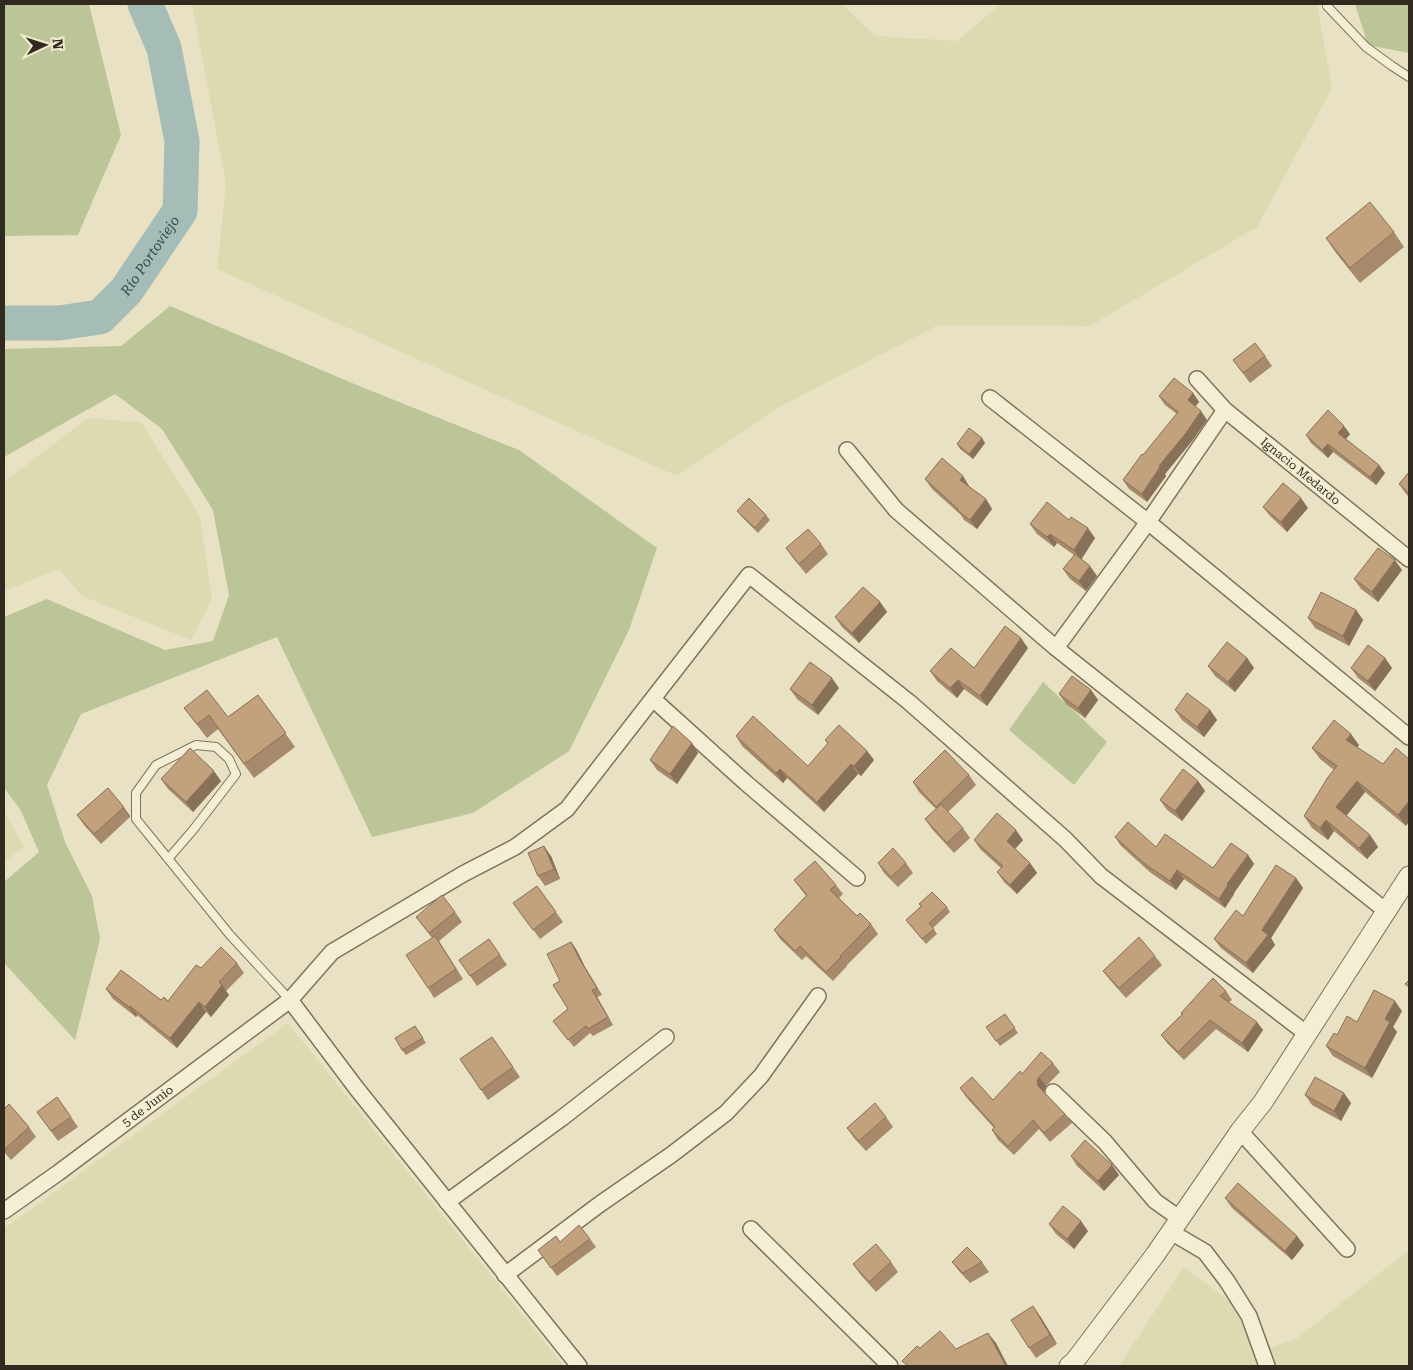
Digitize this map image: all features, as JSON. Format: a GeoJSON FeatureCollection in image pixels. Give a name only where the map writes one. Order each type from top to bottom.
{"type":"FeatureCollection","features":[{"type":"Feature","properties":{"kind":"street","name":"Ignacio Medardo"},"geometry":{"type":"LineString","coordinates":[[1197,379],[1226,410],[1409,559]]}},
{"type":"Feature","properties":{"kind":"street"},"geometry":{"type":"LineString","coordinates":[[990,398],[1148,522],[1409,737]]}},
{"type":"Feature","properties":{"kind":"street"},"geometry":{"type":"LineString","coordinates":[[1056,648],[1148,522],[1226,410]]}},
{"type":"Feature","properties":{"kind":"street"},"geometry":{"type":"LineString","coordinates":[[847,450],[896,510],[1056,648],[1386,912]]}},
{"type":"Feature","properties":{"kind":"street","name":"5 de Junio"},"geometry":{"type":"LineString","coordinates":[[4,1211],[290,1000],[332,952],[463,874],[515,847],[567,809],[749,575],[909,702],[1065,839],[1101,876],[1307,1034]]}},
{"type":"Feature","properties":{"kind":"street"},"geometry":{"type":"LineString","coordinates":[[653,699],[746,783],[857,878]]}},
{"type":"Feature","properties":{"kind":"street"},"geometry":{"type":"LineString","coordinates":[[1069,1366],[1074,1362],[1186,1211],[1240,1131],[1263,1102],[1409,876]]}},
{"type":"Feature","properties":{"kind":"street"},"geometry":{"type":"LineString","coordinates":[[505,1274],[600,1204],[671,1155],[726,1113],[761,1076],[818,996]]}},
{"type":"Feature","properties":{"kind":"street"},"geometry":{"type":"LineString","coordinates":[[290,1000],[357,1089],[579,1366]]}},
{"type":"Feature","properties":{"kind":"street"},"geometry":{"type":"LineString","coordinates":[[447,1202],[562,1118],[666,1037]]}},
{"type":"Feature","properties":{"kind":"street"},"geometry":{"type":"LineString","coordinates":[[1053,1092],[1105,1142],[1175,1225],[1205,1252],[1227,1281],[1248,1316],[1267,1366]]}},
{"type":"Feature","properties":{"kind":"street"},"geometry":{"type":"LineString","coordinates":[[1240,1131],[1347,1250]]}},
{"type":"Feature","properties":{"kind":"street"},"geometry":{"type":"LineString","coordinates":[[751,1229],[890,1366]]}},
{"type":"Feature","properties":{"kind":"lane"},"geometry":{"type":"LineString","coordinates":[[1328,6],[1366,47],[1409,77]]}},
{"type":"Feature","properties":{"kind":"lane"},"geometry":{"type":"LineString","coordinates":[[168,860],[236,774],[229,759],[216,747],[196,746],[156,765],[136,793],[136,819],[168,860],[230,935],[290,1000]]}},
{"type":"Feature","properties":{"kind":"shaded area"},"geometry":{"type":"Polygon","coordinates":[[[192,4],[842,4],[875,36],[957,41],[1001,4],[1317,4],[1332,88],[1257,227],[1090,326],[938,325],[779,407],[677,476],[217,269],[226,184],[192,4]]]}},
{"type":"Feature","properties":{"kind":"shaded area"},"geometry":{"type":"Polygon","coordinates":[[[88,418],[141,422],[200,516],[212,599],[191,640],[82,596],[59,569],[4,591],[4,482],[88,418]]]}},
{"type":"Feature","properties":{"kind":"shaded area"},"geometry":{"type":"Polygon","coordinates":[[[4,811],[24,847],[4,862],[4,811]]]}},
{"type":"Feature","properties":{"kind":"shaded area"},"geometry":{"type":"Polygon","coordinates":[[[288,1023],[564,1366],[4,1366],[4,1227],[288,1023]]]}},
{"type":"Feature","properties":{"kind":"shaded area"},"geometry":{"type":"Polygon","coordinates":[[[1409,1250],[1409,1366],[1275,1366],[1268,1349],[1296,1339],[1409,1250]]]}},
{"type":"Feature","properties":{"kind":"shaded area"},"geometry":{"type":"Polygon","coordinates":[[[1184,1267],[1249,1316],[1266,1366],[1119,1366],[1184,1267]]]}},
{"type":"Feature","properties":{"kind":"green space"},"geometry":{"type":"Polygon","coordinates":[[[4,4],[89,4],[121,135],[78,235],[4,236],[4,4]]]}},
{"type":"Feature","properties":{"kind":"green space"},"geometry":{"type":"Polygon","coordinates":[[[1355,4],[1409,4],[1409,53],[1368,45],[1355,4]]]}},
{"type":"Feature","properties":{"kind":"green space"},"geometry":{"type":"Polygon","coordinates":[[[170,306],[352,383],[519,450],[657,548],[629,630],[569,751],[473,813],[372,837],[277,637],[81,714],[47,785],[65,842],[92,896],[100,939],[75,1040],[4,963],[4,882],[39,852],[20,809],[4,788],[4,617],[47,599],[165,650],[213,641],[229,595],[213,510],[162,429],[115,394],[4,457],[4,349],[121,346],[170,306]]]}},
{"type":"Feature","properties":{"kind":"green space"},"geometry":{"type":"Polygon","coordinates":[[[1043,682],[1107,742],[1074,785],[1009,730],[1043,682]]]}},
{"type":"Feature","properties":{"kind":"building"},"geometry":{"type":"Polygon","coordinates":[[[1370,202],[1394,232],[1350,268],[1326,238],[1370,202]]]}},
{"type":"Feature","properties":{"kind":"building"},"geometry":{"type":"Polygon","coordinates":[[[1255,343],[1265,356],[1243,373],[1233,360],[1255,343]]]}},
{"type":"Feature","properties":{"kind":"building"},"geometry":{"type":"Polygon","coordinates":[[[1174,378],[1193,393],[1188,400],[1201,411],[1159,466],[1142,494],[1123,480],[1142,454],[1178,412],[1159,396],[1174,378]]]}},
{"type":"Feature","properties":{"kind":"building"},"geometry":{"type":"Polygon","coordinates":[[[1328,410],[1344,426],[1338,433],[1379,465],[1370,477],[1328,444],[1322,450],[1306,435],[1328,410]]]}},
{"type":"Feature","properties":{"kind":"building"},"geometry":{"type":"Polygon","coordinates":[[[969,428],[982,438],[969,454],[957,444],[969,428]]]}},
{"type":"Feature","properties":{"kind":"building"},"geometry":{"type":"Polygon","coordinates":[[[942,458],[963,476],[960,480],[986,499],[970,520],[925,479],[942,458]]]}},
{"type":"Feature","properties":{"kind":"building"},"geometry":{"type":"Polygon","coordinates":[[[1409,472],[1409,493],[1399,484],[1409,472]]]}},
{"type":"Feature","properties":{"kind":"building"},"geometry":{"type":"Polygon","coordinates":[[[1283,483],[1301,498],[1281,522],[1263,507],[1283,483]]]}},
{"type":"Feature","properties":{"kind":"building"},"geometry":{"type":"Polygon","coordinates":[[[749,498],[766,515],[755,528],[737,511],[749,498]]]}},
{"type":"Feature","properties":{"kind":"building"},"geometry":{"type":"Polygon","coordinates":[[[1047,502],[1069,520],[1071,517],[1088,528],[1074,550],[1050,534],[1047,537],[1030,524],[1047,502]]]}},
{"type":"Feature","properties":{"kind":"building"},"geometry":{"type":"Polygon","coordinates":[[[808,529],[821,544],[799,564],[786,548],[808,529]]]}},
{"type":"Feature","properties":{"kind":"building"},"geometry":{"type":"Polygon","coordinates":[[[1378,548],[1395,560],[1372,592],[1354,579],[1378,548]]]}},
{"type":"Feature","properties":{"kind":"building"},"geometry":{"type":"Polygon","coordinates":[[[1075,554],[1090,566],[1079,581],[1063,569],[1075,554]]]}},
{"type":"Feature","properties":{"kind":"building"},"geometry":{"type":"Polygon","coordinates":[[[863,587],[880,602],[852,633],[835,617],[863,587]]]}},
{"type":"Feature","properties":{"kind":"building"},"geometry":{"type":"Polygon","coordinates":[[[1321,592],[1356,610],[1343,636],[1308,618],[1321,592]]]}},
{"type":"Feature","properties":{"kind":"building"},"geometry":{"type":"Polygon","coordinates":[[[1005,626],[1021,638],[980,696],[958,680],[950,688],[930,671],[951,648],[974,668],[1005,626]]]}},
{"type":"Feature","properties":{"kind":"building"},"geometry":{"type":"Polygon","coordinates":[[[1227,642],[1247,658],[1228,682],[1208,666],[1227,642]]]}},
{"type":"Feature","properties":{"kind":"building"},"geometry":{"type":"Polygon","coordinates":[[[1368,645],[1385,658],[1368,681],[1351,668],[1368,645]]]}},
{"type":"Feature","properties":{"kind":"building"},"geometry":{"type":"Polygon","coordinates":[[[810,662],[832,678],[812,705],[790,689],[810,662]]]}},
{"type":"Feature","properties":{"kind":"building"},"geometry":{"type":"Polygon","coordinates":[[[1072,676],[1091,690],[1078,708],[1059,694],[1072,676]]]}},
{"type":"Feature","properties":{"kind":"building"},"geometry":{"type":"Polygon","coordinates":[[[207,690],[228,717],[258,695],[286,733],[244,764],[209,715],[197,724],[184,708],[207,690]]]}},
{"type":"Feature","properties":{"kind":"building"},"geometry":{"type":"Polygon","coordinates":[[[1187,693],[1210,710],[1197,727],[1175,710],[1187,693]]]}},
{"type":"Feature","properties":{"kind":"building"},"geometry":{"type":"Polygon","coordinates":[[[753,716],[808,766],[828,743],[825,740],[839,725],[867,751],[854,766],[851,764],[817,802],[780,769],[776,773],[736,736],[753,716]]]}},
{"type":"Feature","properties":{"kind":"building"},"geometry":{"type":"Polygon","coordinates":[[[1334,720],[1351,734],[1346,740],[1383,764],[1396,748],[1409,759],[1409,801],[1398,815],[1357,781],[1336,807],[1370,835],[1359,848],[1326,820],[1320,828],[1304,816],[1337,766],[1312,748],[1334,720]]]}},
{"type":"Feature","properties":{"kind":"building"},"geometry":{"type":"Polygon","coordinates":[[[673,726],[692,743],[670,774],[650,760],[673,726]]]}},
{"type":"Feature","properties":{"kind":"building"},"geometry":{"type":"Polygon","coordinates":[[[190,748],[214,771],[186,802],[161,779],[190,748]]]}},
{"type":"Feature","properties":{"kind":"building"},"geometry":{"type":"Polygon","coordinates":[[[945,750],[969,775],[936,807],[913,782],[945,750]]]}},
{"type":"Feature","properties":{"kind":"building"},"geometry":{"type":"Polygon","coordinates":[[[1183,769],[1198,781],[1175,811],[1160,800],[1183,769]]]}},
{"type":"Feature","properties":{"kind":"building"},"geometry":{"type":"Polygon","coordinates":[[[108,788],[123,808],[94,834],[77,815],[108,788]]]}},
{"type":"Feature","properties":{"kind":"building"},"geometry":{"type":"Polygon","coordinates":[[[941,804],[963,828],[947,843],[925,819],[941,804]]]}},
{"type":"Feature","properties":{"kind":"building"},"geometry":{"type":"Polygon","coordinates":[[[997,813],[1016,830],[1007,841],[1030,863],[1010,885],[997,872],[1003,866],[974,840],[997,813]]]}},
{"type":"Feature","properties":{"kind":"building"},"geometry":{"type":"Polygon","coordinates":[[[1128,822],[1156,847],[1165,834],[1213,868],[1231,843],[1248,855],[1227,884],[1219,899],[1177,870],[1170,881],[1145,864],[1115,837],[1128,822]]]}},
{"type":"Feature","properties":{"kind":"building"},"geometry":{"type":"Polygon","coordinates":[[[544,846],[554,869],[538,876],[528,853],[544,846]]]}},
{"type":"Feature","properties":{"kind":"building"},"geometry":{"type":"Polygon","coordinates":[[[893,848],[906,863],[891,877],[878,863],[893,848]]]}},
{"type":"Feature","properties":{"kind":"building"},"geometry":{"type":"Polygon","coordinates":[[[815,861],[836,885],[830,890],[857,916],[860,913],[871,924],[826,972],[800,946],[795,951],[774,930],[807,895],[794,880],[815,861]]]}},
{"type":"Feature","properties":{"kind":"building"},"geometry":{"type":"Polygon","coordinates":[[[1276,865],[1296,878],[1262,930],[1268,935],[1246,963],[1214,939],[1236,910],[1243,916],[1276,865]]]}},
{"type":"Feature","properties":{"kind":"building"},"geometry":{"type":"Polygon","coordinates":[[[537,886],[556,912],[533,930],[513,903],[537,886]]]}},
{"type":"Feature","properties":{"kind":"building"},"geometry":{"type":"Polygon","coordinates":[[[932,892],[947,907],[929,923],[934,929],[922,939],[906,920],[922,906],[919,904],[932,892]]]}},
{"type":"Feature","properties":{"kind":"building"},"geometry":{"type":"Polygon","coordinates":[[[442,895],[455,912],[429,933],[416,917],[442,895]]]}},
{"type":"Feature","properties":{"kind":"building"},"geometry":{"type":"Polygon","coordinates":[[[435,936],[456,969],[428,988],[406,955],[435,936]]]}},
{"type":"Feature","properties":{"kind":"building"},"geometry":{"type":"Polygon","coordinates":[[[1139,937],[1155,956],[1119,988],[1103,971],[1139,937]]]}},
{"type":"Feature","properties":{"kind":"building"},"geometry":{"type":"Polygon","coordinates":[[[489,939],[500,955],[470,976],[459,960],[489,939]]]}},
{"type":"Feature","properties":{"kind":"building"},"geometry":{"type":"Polygon","coordinates":[[[571,942],[597,988],[592,990],[608,1017],[588,1029],[586,1026],[568,1040],[553,1021],[568,1009],[553,985],[560,981],[547,954],[571,942]]]}},
{"type":"Feature","properties":{"kind":"building"},"geometry":{"type":"Polygon","coordinates":[[[221,947],[237,963],[219,982],[222,985],[205,1007],[199,1002],[170,1038],[106,989],[121,970],[161,1000],[164,997],[168,1001],[196,965],[201,968],[221,947]]]}},
{"type":"Feature","properties":{"kind":"building"},"geometry":{"type":"Polygon","coordinates":[[[1213,978],[1226,991],[1220,996],[1257,1022],[1242,1043],[1210,1020],[1178,1052],[1161,1035],[1183,1014],[1181,1013],[1213,978]]]}},
{"type":"Feature","properties":{"kind":"building"},"geometry":{"type":"Polygon","coordinates":[[[1374,990],[1395,1001],[1385,1019],[1390,1022],[1365,1068],[1326,1046],[1334,1033],[1337,1035],[1347,1016],[1357,1022],[1374,990]]]}},
{"type":"Feature","properties":{"kind":"building"},"geometry":{"type":"Polygon","coordinates":[[[1005,1014],[1015,1028],[996,1041],[986,1027],[1005,1014]]]}},
{"type":"Feature","properties":{"kind":"building"},"geometry":{"type":"Polygon","coordinates":[[[415,1026],[423,1038],[402,1050],[395,1038],[415,1026]]]}},
{"type":"Feature","properties":{"kind":"building"},"geometry":{"type":"Polygon","coordinates":[[[492,1037],[513,1067],[481,1090],[460,1059],[492,1037]]]}},
{"type":"Feature","properties":{"kind":"building"},"geometry":{"type":"Polygon","coordinates":[[[1041,1052],[1053,1063],[1039,1077],[1037,1081],[1038,1086],[1065,1114],[1044,1133],[1033,1120],[1008,1146],[992,1130],[995,1127],[960,1088],[972,1077],[993,1100],[1020,1071],[1022,1074],[1041,1052]]]}},
{"type":"Feature","properties":{"kind":"building"},"geometry":{"type":"Polygon","coordinates":[[[1315,1077],[1344,1093],[1334,1111],[1305,1095],[1315,1077]]]}},
{"type":"Feature","properties":{"kind":"building"},"geometry":{"type":"Polygon","coordinates":[[[57,1097],[71,1117],[51,1131],[37,1112],[57,1097]]]}},
{"type":"Feature","properties":{"kind":"building"},"geometry":{"type":"Polygon","coordinates":[[[875,1103],[886,1117],[859,1141],[847,1128],[875,1103]]]}},
{"type":"Feature","properties":{"kind":"building"},"geometry":{"type":"Polygon","coordinates":[[[9,1104],[29,1127],[4,1150],[4,1109],[9,1104]]]}},
{"type":"Feature","properties":{"kind":"building"},"geometry":{"type":"Polygon","coordinates":[[[1085,1140],[1112,1165],[1098,1181],[1071,1156],[1085,1140]]]}},
{"type":"Feature","properties":{"kind":"building"},"geometry":{"type":"Polygon","coordinates":[[[1238,1183],[1297,1236],[1285,1251],[1225,1198],[1238,1183]]]}},
{"type":"Feature","properties":{"kind":"building"},"geometry":{"type":"Polygon","coordinates":[[[1063,1206],[1081,1221],[1067,1239],[1049,1224],[1063,1206]]]}},
{"type":"Feature","properties":{"kind":"building"},"geometry":{"type":"Polygon","coordinates":[[[579,1225],[590,1239],[551,1268],[538,1250],[556,1236],[560,1242],[579,1225]]]}},
{"type":"Feature","properties":{"kind":"building"},"geometry":{"type":"Polygon","coordinates":[[[876,1244],[891,1262],[869,1282],[853,1264],[876,1244]]]}},
{"type":"Feature","properties":{"kind":"building"},"geometry":{"type":"Polygon","coordinates":[[[967,1247],[982,1262],[963,1273],[952,1262],[967,1247]]]}},
{"type":"Feature","properties":{"kind":"building"},"geometry":{"type":"Polygon","coordinates":[[[1033,1306],[1050,1335],[1029,1348],[1011,1320],[1033,1306]]]}},
{"type":"Feature","properties":{"kind":"building"},"geometry":{"type":"Polygon","coordinates":[[[940,1331],[956,1349],[988,1333],[1006,1366],[908,1366],[902,1361],[917,1346],[920,1348],[940,1331]]]}},
{"type":"Feature","properties":{"kind":"waterway","name":"Río Portoviejo"},"geometry":{"type":"LineString","coordinates":[[4,323],[59,323],[100,317],[126,291],[180,211],[182,141],[164,48],[145,4]]}}]}
